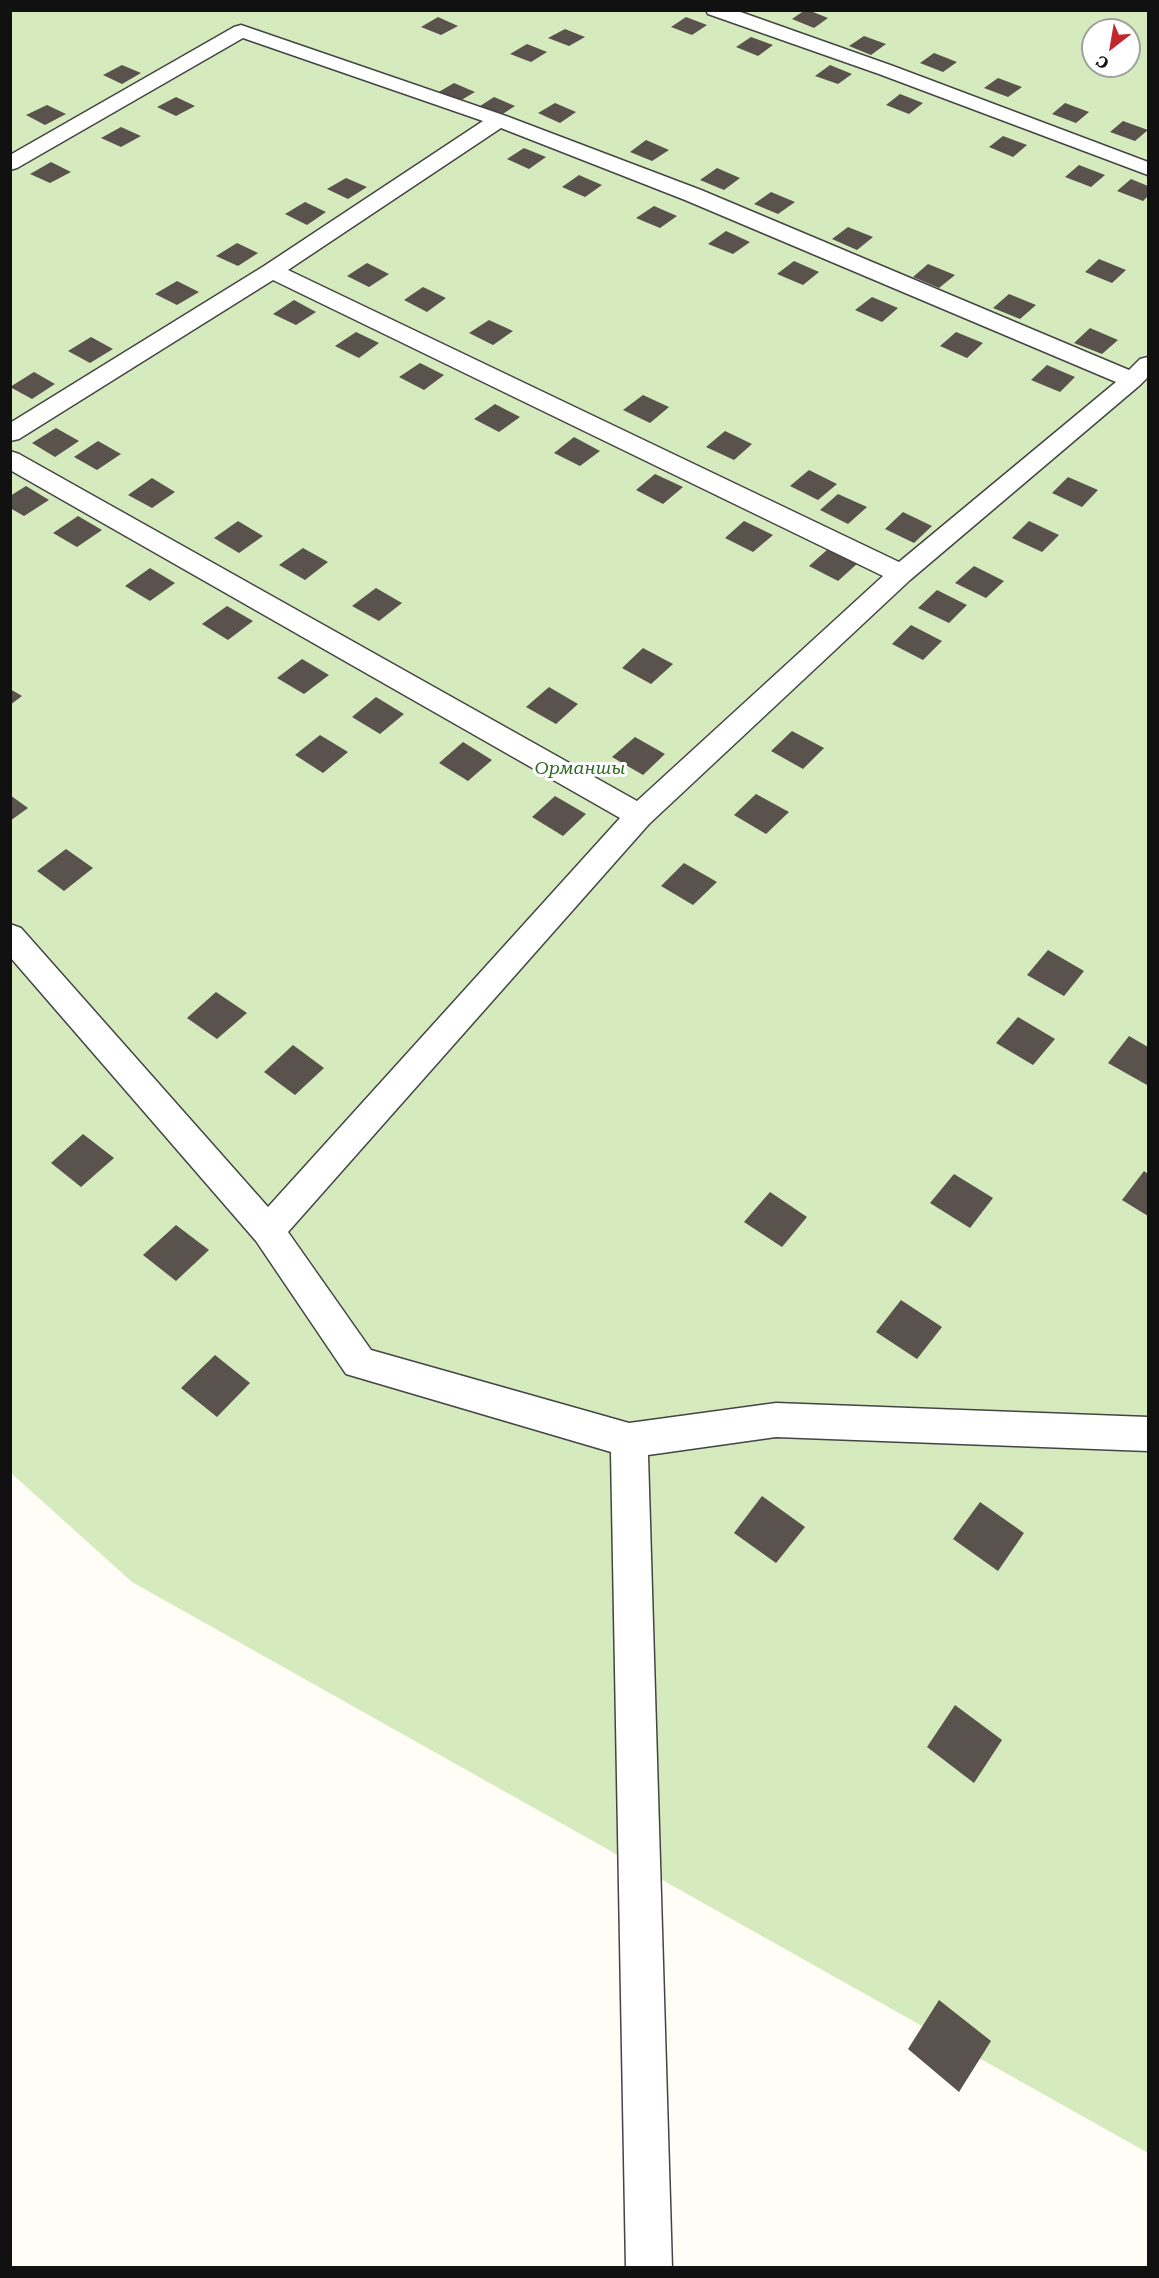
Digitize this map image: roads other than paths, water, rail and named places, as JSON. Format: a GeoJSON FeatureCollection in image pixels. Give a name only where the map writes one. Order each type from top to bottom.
{"type":"FeatureCollection","features":[{"type":"Feature","properties":{"kind":"street"},"geometry":{"type":"LineString","coordinates":[[715,10],[886,70],[1149,169]]}},
{"type":"Feature","properties":{"kind":"street"},"geometry":{"type":"LineString","coordinates":[[10,164],[241,31],[499,120],[1140,372],[901,574],[639,816],[268,1231]]}},
{"type":"Feature","properties":{"kind":"street"},"geometry":{"type":"LineString","coordinates":[[10,434],[272,271],[499,120]]}},
{"type":"Feature","properties":{"kind":"street"},"geometry":{"type":"LineString","coordinates":[[272,271],[901,574]]}},
{"type":"Feature","properties":{"kind":"street"},"geometry":{"type":"LineString","coordinates":[[10,459],[639,816]]}},
{"type":"Feature","properties":{"kind":"street"},"geometry":{"type":"LineString","coordinates":[[10,936],[268,1231],[359,1363],[628,1440],[776,1420],[1149,1434]]}},
{"type":"Feature","properties":{"kind":"street"},"geometry":{"type":"LineString","coordinates":[[628,1440],[649,2268]]}},
{"type":"Feature","properties":{"kind":"park label","name":"Орманшы"},"geometry":{"type":"Point","coordinates":[580,769]}}]}
